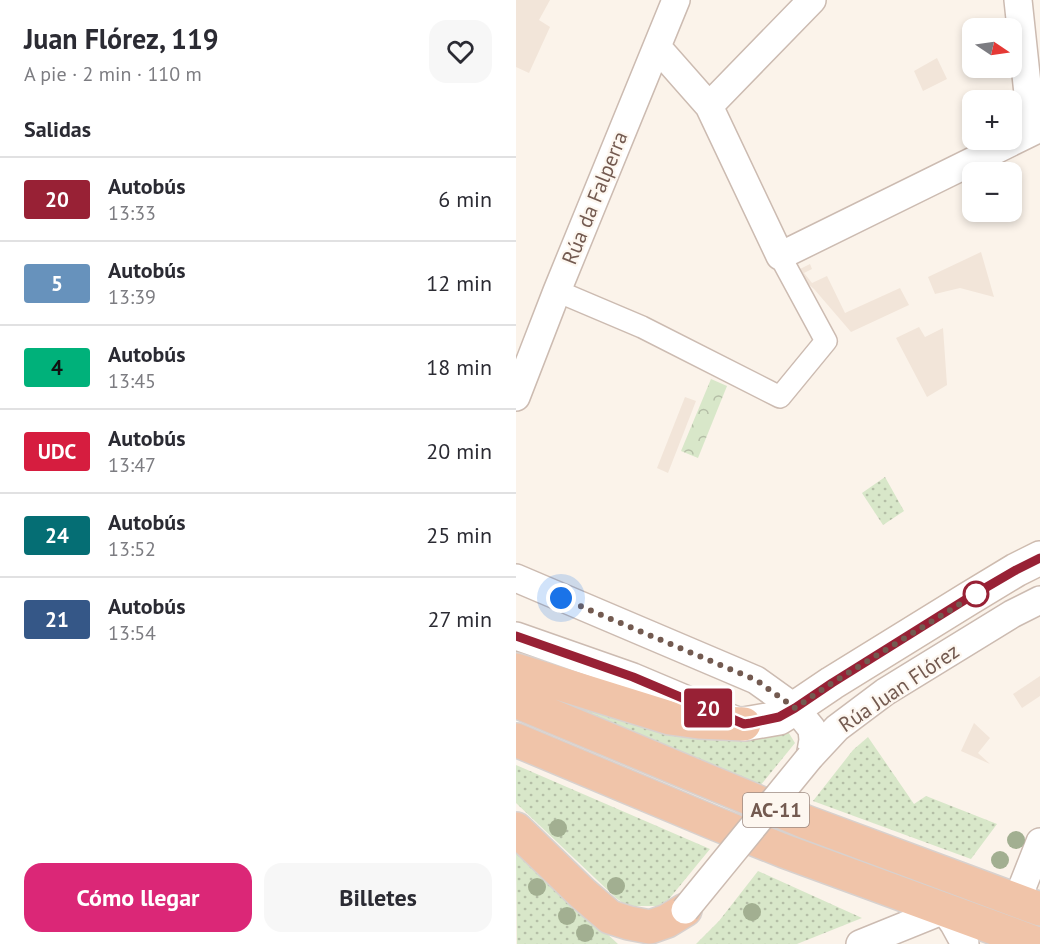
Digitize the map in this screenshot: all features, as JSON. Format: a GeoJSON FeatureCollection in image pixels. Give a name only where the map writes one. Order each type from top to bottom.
{"type":"FeatureCollection","features":[{"type":"Feature","properties":{"kind":"highway"},"geometry":{"type":"LineString","coordinates":[[516,669],[670,717],[699,722],[744,724]]}},
{"type":"Feature","properties":{"kind":"highway","name":"AC-11"},"geometry":{"type":"LineString","coordinates":[[516,701],[806,822],[1030,905]]}},
{"type":"Feature","properties":{"kind":"highway","name":"AC-11"},"geometry":{"type":"LineString","coordinates":[[516,740],[714,823],[1038,944]]}},
{"type":"Feature","properties":{"kind":"highway"},"geometry":{"type":"LineString","coordinates":[[516,829],[610,917],[650,927],[667,921],[685,910]]}},
{"type":"Feature","properties":{"kind":"main road","name":"Rúa Juan Flórez"},"geometry":{"type":"LineString","coordinates":[[744,724],[779,717],[968,598],[1040,558]]}},
{"type":"Feature","properties":{"kind":"street","name":"Rúa da Falperra"},"geometry":{"type":"LineString","coordinates":[[516,398],[557,291],[676,0]]}},
{"type":"Feature","properties":{"kind":"street"},"geometry":{"type":"LineString","coordinates":[[709,106],[812,0]]}},
{"type":"Feature","properties":{"kind":"street"},"geometry":{"type":"LineString","coordinates":[[780,256],[1036,129],[1018,0]]}},
{"type":"Feature","properties":{"kind":"street"},"geometry":{"type":"LineString","coordinates":[[557,291],[642,327],[780,397],[826,341],[780,256],[709,106],[657,47]]}},
{"type":"Feature","properties":{"kind":"street"},"geometry":{"type":"LineString","coordinates":[[517,579],[756,680],[795,708],[812,729],[810,757]]}},
{"type":"Feature","properties":{"kind":"street","name":"Rúa Juan Flórez"},"geometry":{"type":"LineString","coordinates":[[656,944],[810,757],[837,728],[885,692],[1012,614],[1040,600]]}},
{"type":"Feature","properties":{"kind":"street"},"geometry":{"type":"LineString","coordinates":[[516,636],[633,677],[744,724]]}},
{"type":"Feature","properties":{"kind":"street"},"geometry":{"type":"LineString","coordinates":[[1030,905],[1023,885],[1040,842]]}},
{"type":"Feature","properties":{"kind":"street"},"geometry":{"type":"LineString","coordinates":[[860,944],[944,910],[965,944]]}},
{"type":"Feature","properties":{"kind":"shaded area"},"geometry":{"type":"Polygon","coordinates":[[[516,0],[550,0],[539,20],[550,27],[529,73],[516,67],[516,0]]]}},
{"type":"Feature","properties":{"kind":"shaded area"},"geometry":{"type":"Polygon","coordinates":[[[937,58],[947,79],[923,91],[914,71],[937,58]]]}},
{"type":"Feature","properties":{"kind":"shaded area"},"geometry":{"type":"Polygon","coordinates":[[[981,252],[994,297],[960,288],[935,294],[928,277],[981,252]]]}},
{"type":"Feature","properties":{"kind":"shaded area"},"geometry":{"type":"Polygon","coordinates":[[[810,264],[812,269],[804,273],[812,283],[827,276],[845,313],[900,288],[909,305],[851,332],[814,289],[794,272],[810,264]]]}},
{"type":"Feature","properties":{"kind":"shaded area"},"geometry":{"type":"Polygon","coordinates":[[[919,327],[925,337],[943,328],[947,385],[927,397],[896,338],[919,327]]]}},
{"type":"Feature","properties":{"kind":"shaded area"},"geometry":{"type":"Polygon","coordinates":[[[685,397],[696,401],[668,473],[657,468],[685,397]]]}},
{"type":"Feature","properties":{"kind":"shaded area"},"geometry":{"type":"Polygon","coordinates":[[[1040,676],[1040,696],[1022,708],[1013,694],[1040,676]]]}},
{"type":"Feature","properties":{"kind":"shaded area"},"geometry":{"type":"Polygon","coordinates":[[[974,723],[990,738],[978,753],[990,764],[961,751],[974,723]]]}},
{"type":"Feature","properties":{"kind":"green space"},"geometry":{"type":"Polygon","coordinates":[[[711,379],[727,386],[698,458],[681,451],[711,379]]]}},
{"type":"Feature","properties":{"kind":"green space"},"geometry":{"type":"Polygon","coordinates":[[[885,477],[904,511],[883,525],[862,493],[885,477]]]}},
{"type":"Feature","properties":{"kind":"green space"},"geometry":{"type":"Polygon","coordinates":[[[552,698],[680,735],[743,741],[787,730],[795,743],[760,786],[552,698]]]}},
{"type":"Feature","properties":{"kind":"green space"},"geometry":{"type":"Polygon","coordinates":[[[868,737],[914,804],[926,796],[997,824],[971,859],[813,801],[853,750],[868,737]]]}},
{"type":"Feature","properties":{"kind":"green space"},"geometry":{"type":"Polygon","coordinates":[[[516,765],[710,849],[669,899],[658,906],[627,906],[516,803],[516,765]]]}},
{"type":"Feature","properties":{"kind":"green space"},"geometry":{"type":"Polygon","coordinates":[[[516,849],[618,944],[517,944],[516,849]]]}},
{"type":"Feature","properties":{"kind":"green space"},"geometry":{"type":"Polygon","coordinates":[[[758,871],[862,918],[797,944],[696,944],[719,921],[758,871]]]}},
{"type":"Feature","properties":{"kind":"bus line","name":"20"},"geometry":{"type":"LineString","coordinates":[[516,636],[633,677],[744,724],[767,721],[795,708],[968,598],[1040,558]]}},
{"type":"Feature","properties":{"kind":"route"},"geometry":{"type":"LineString","coordinates":[[561,598],[756,680],[795,708],[976,594]]}}]}
